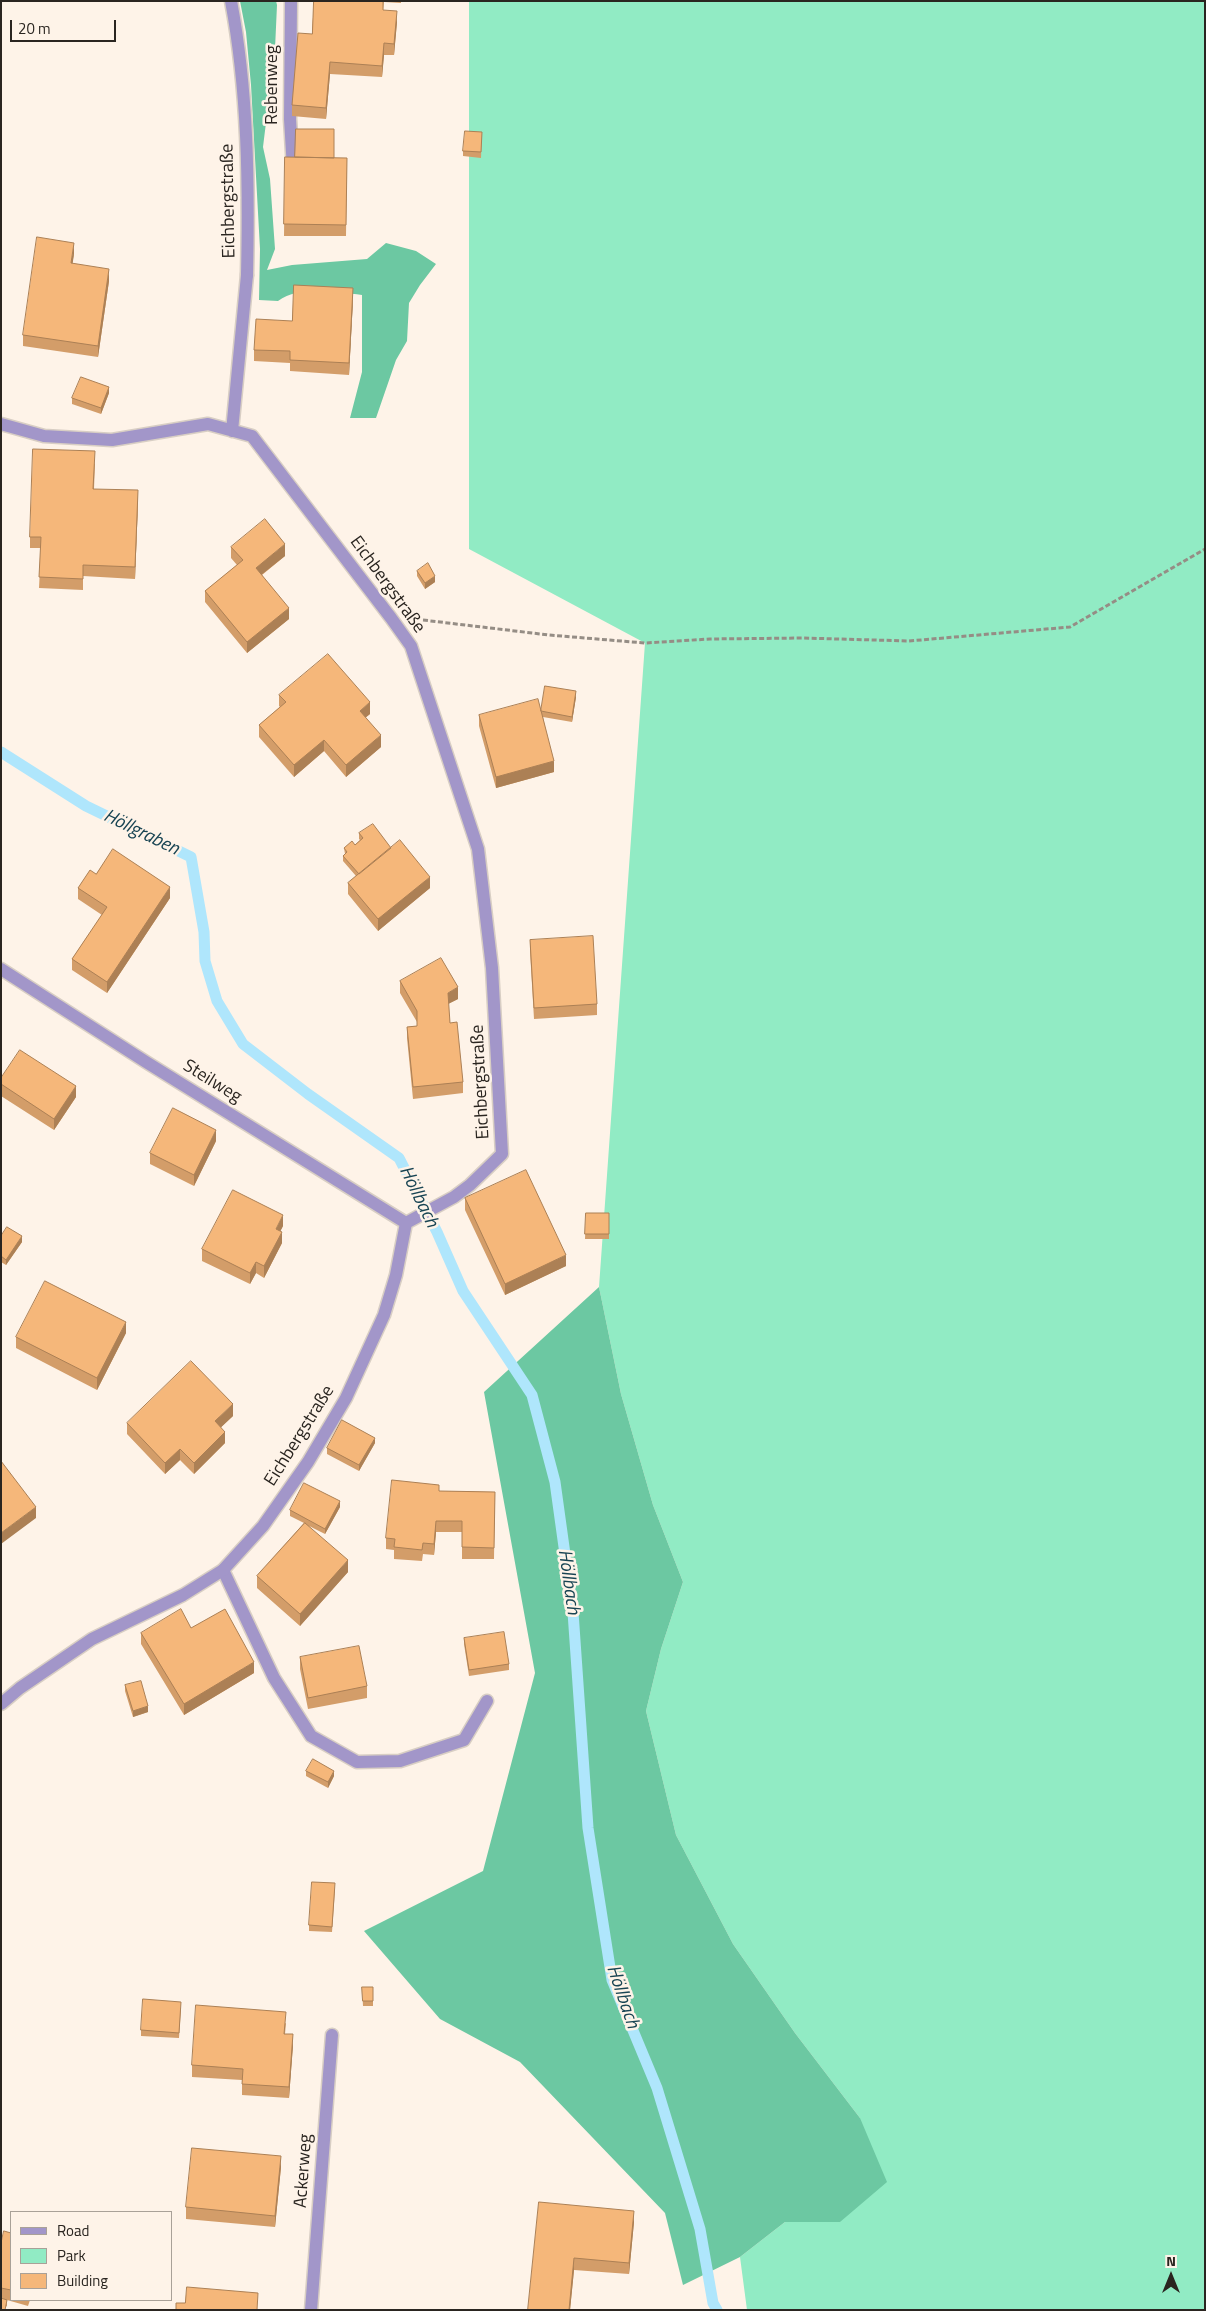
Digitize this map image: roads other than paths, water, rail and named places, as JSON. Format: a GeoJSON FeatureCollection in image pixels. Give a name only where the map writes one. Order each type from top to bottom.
{"type":"FeatureCollection","features":[{"type":"Feature","properties":{"kind":"street","name":"Eichbergstraße"},"geometry":{"type":"LineString","coordinates":[[231,1],[237,33],[248,165],[247,275],[232,431]]}},
{"type":"Feature","properties":{"kind":"street","name":"Rebenweg"},"geometry":{"type":"LineString","coordinates":[[291,1],[290,118],[293,169]]}},
{"type":"Feature","properties":{"kind":"street","name":"Eichbergstraße"},"geometry":{"type":"LineString","coordinates":[[1,424],[44,436],[112,440],[208,424],[252,436],[411,646],[478,849],[492,968],[502,1154],[470,1185],[454,1197],[412,1220],[384,1315],[346,1398],[308,1462],[274,1510],[223,1570],[183,1595],[92,1639],[20,1688],[1,1704]]}},
{"type":"Feature","properties":{"kind":"street","name":"Steilweg"},"geometry":{"type":"LineString","coordinates":[[1,969],[146,1062],[412,1220]]}},
{"type":"Feature","properties":{"kind":"street"},"geometry":{"type":"LineString","coordinates":[[223,1570],[274,1678],[310,1736],[357,1762],[400,1761],[464,1740],[487,1701]]}},
{"type":"Feature","properties":{"kind":"street","name":"Ackerweg"},"geometry":{"type":"LineString","coordinates":[[311,2310],[332,2035]]}},
{"type":"Feature","properties":{"kind":"waterway","name":"Höllbach"},"geometry":{"type":"LineString","coordinates":[[1,752],[86,806],[191,857],[204,932],[205,961],[217,1001],[243,1044],[308,1094],[399,1158],[437,1232],[463,1291],[532,1395],[555,1482],[573,1612],[588,1828],[612,1980],[657,2088],[700,2229],[713,2303],[717,2310]]}},
{"type":"Feature","properties":{"kind":"water label","name":"Höllgraben"},"geometry":{"type":"Point","coordinates":[141,833]}}]}
